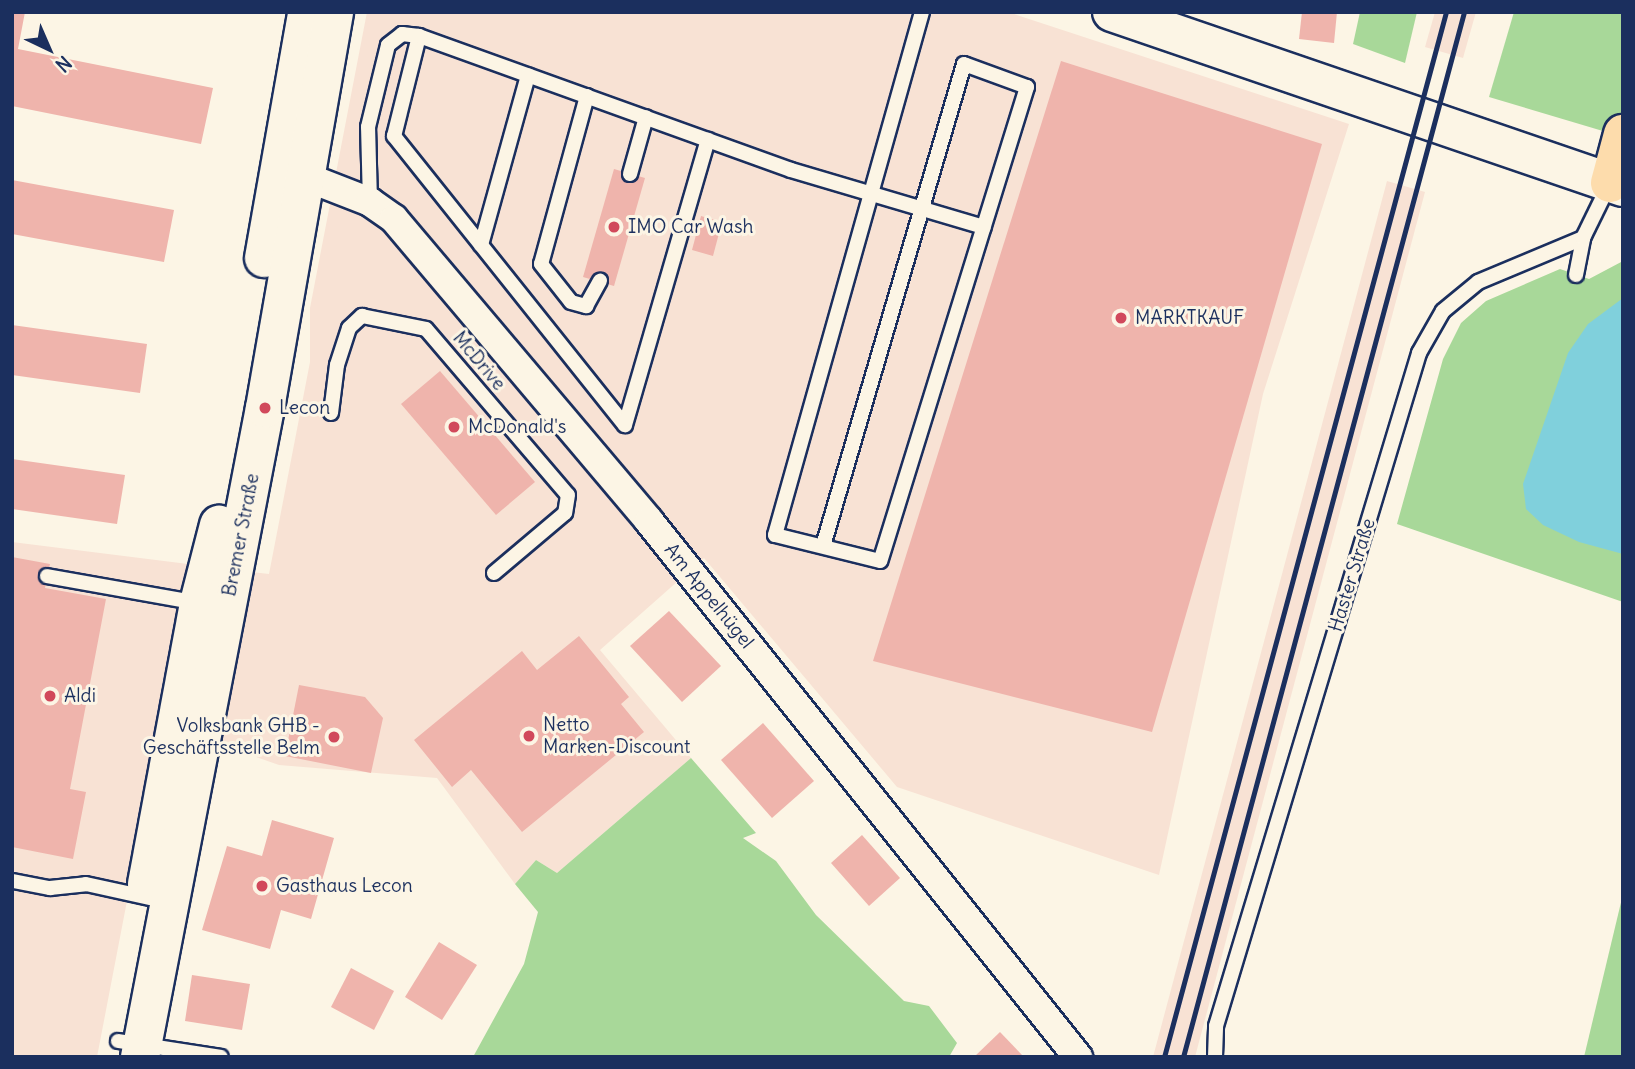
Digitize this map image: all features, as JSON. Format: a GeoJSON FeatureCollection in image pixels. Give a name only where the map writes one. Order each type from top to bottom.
{"type":"FeatureCollection","features":[{"type":"Feature","properties":{"kind":"highway"},"geometry":{"type":"LineString","coordinates":[[1616,185],[1623,134]]}},
{"type":"Feature","properties":{"kind":"street","name":"Bremer Straße"},"geometry":{"type":"LineString","coordinates":[[213,607],[236,437],[307,12]]}},
{"type":"Feature","properties":{"kind":"street","name":"Bremer Straße"},"geometry":{"type":"LineString","coordinates":[[129,1050],[213,607],[273,362],[334,12]]}},
{"type":"Feature","properties":{"kind":"street"},"geometry":{"type":"LineString","coordinates":[[1112,12],[1616,185]]}},
{"type":"Feature","properties":{"kind":"street","name":"Am Appelhügel"},"geometry":{"type":"LineString","coordinates":[[306,177],[370,201],[394,219],[649,521],[1078,1057]]}},
{"type":"Feature","properties":{"kind":"lane"},"geometry":{"type":"LineString","coordinates":[[823,546],[964,64],[1027,86],[880,561],[775,535],[922,12]]}},
{"type":"Feature","properties":{"kind":"lane"},"geometry":{"type":"LineString","coordinates":[[370,201],[368,127],[388,45],[402,34],[419,36],[791,170],[872,191],[984,227]]}},
{"type":"Feature","properties":{"kind":"lane"},"geometry":{"type":"LineString","coordinates":[[419,36],[394,135],[625,425],[708,140]]}},
{"type":"Feature","properties":{"kind":"lane"},"geometry":{"type":"LineString","coordinates":[[481,245],[528,75]]}},
{"type":"Feature","properties":{"kind":"lane"},"geometry":{"type":"LineString","coordinates":[[587,96],[541,264],[571,302],[586,306],[600,281]]}},
{"type":"Feature","properties":{"kind":"lane"},"geometry":{"type":"LineString","coordinates":[[630,174],[646,117]]}},
{"type":"Feature","properties":{"kind":"lane"},"geometry":{"type":"LineString","coordinates":[[1576,275],[1583,239],[1616,185]]}},
{"type":"Feature","properties":{"kind":"lane","name":"Haster Straße"},"geometry":{"type":"LineString","coordinates":[[1215,1057],[1216,1026],[1419,352],[1443,311],[1478,282],[1583,239]]}},
{"type":"Feature","properties":{"kind":"lane","name":"McDrive"},"geometry":{"type":"LineString","coordinates":[[331,413],[337,365],[349,328],[362,316],[426,329],[568,495],[565,513],[494,573]]}},
{"type":"Feature","properties":{"kind":"lane"},"geometry":{"type":"LineString","coordinates":[[47,576],[213,607]]}},
{"type":"Feature","properties":{"kind":"lane"},"geometry":{"type":"LineString","coordinates":[[13,881],[50,888],[86,884],[157,899]]}},
{"type":"Feature","properties":{"kind":"lane"},"geometry":{"type":"LineString","coordinates":[[129,1050],[221,1057]]}},
{"type":"Feature","properties":{"kind":"shaded area"},"geometry":{"type":"Polygon","coordinates":[[[367,12],[1008,12],[1349,124],[1263,394],[1159,875],[897,787],[704,558],[600,650],[691,758],[557,873],[536,860],[515,884],[437,778],[279,765],[161,724],[97,1057],[12,1057],[12,542],[269,574],[310,362],[310,308],[367,12]]]}},
{"type":"Feature","properties":{"kind":"shaded area"},"geometry":{"type":"Polygon","coordinates":[[[1435,12],[1476,12],[1463,58],[1425,47],[1435,12]]]}},
{"type":"Feature","properties":{"kind":"shaded area"},"geometry":{"type":"Polygon","coordinates":[[[1387,181],[1425,192],[1195,1057],[1153,1057],[1387,181]]]}},
{"type":"Feature","properties":{"kind":"green space"},"geometry":{"type":"Polygon","coordinates":[[[1360,12],[1417,12],[1405,63],[1353,44],[1360,12]]]}},
{"type":"Feature","properties":{"kind":"green space"},"geometry":{"type":"Polygon","coordinates":[[[1514,12],[1623,12],[1623,137],[1489,97],[1514,12]]]}},
{"type":"Feature","properties":{"kind":"green space"},"geometry":{"type":"Polygon","coordinates":[[[1623,261],[1623,602],[1397,524],[1443,359],[1461,323],[1486,301],[1560,269],[1589,279],[1623,261]]]}},
{"type":"Feature","properties":{"kind":"green space"},"geometry":{"type":"Polygon","coordinates":[[[691,758],[756,833],[743,838],[776,861],[816,915],[904,1001],[929,1006],[957,1043],[949,1057],[473,1057],[524,964],[538,912],[515,884],[536,860],[557,873],[691,758]]]}},
{"type":"Feature","properties":{"kind":"green space"},"geometry":{"type":"Polygon","coordinates":[[[1623,894],[1623,1057],[1584,1057],[1623,894]]]}},
{"type":"Feature","properties":{"kind":"water"},"geometry":{"type":"Polygon","coordinates":[[[1623,298],[1623,554],[1579,542],[1543,525],[1526,509],[1523,484],[1568,353],[1588,324],[1623,298]]]}},
{"type":"Feature","properties":{"kind":"building"},"geometry":{"type":"Polygon","coordinates":[[[12,12],[25,12],[18,49],[213,88],[201,144],[12,106],[12,12]]]}},
{"type":"Feature","properties":{"kind":"building"},"geometry":{"type":"Polygon","coordinates":[[[1302,12],[1337,12],[1334,43],[1299,39],[1302,12]]]}},
{"type":"Feature","properties":{"kind":"building"},"geometry":{"type":"Polygon","coordinates":[[[1061,61],[1322,144],[1152,732],[873,661],[1061,61]]]}},
{"type":"Feature","properties":{"kind":"building","name":"IMO Car Wash"},"geometry":{"type":"Polygon","coordinates":[[[614,169],[645,178],[614,286],[583,277],[614,169]]]}},
{"type":"Feature","properties":{"kind":"building"},"geometry":{"type":"Polygon","coordinates":[[[12,180],[174,210],[164,262],[12,234],[12,180]]]}},
{"type":"Feature","properties":{"kind":"building"},"geometry":{"type":"Polygon","coordinates":[[[701,216],[722,222],[713,256],[692,250],[701,216]]]}},
{"type":"Feature","properties":{"kind":"building"},"geometry":{"type":"Polygon","coordinates":[[[12,325],[147,344],[140,393],[12,375],[12,325]]]}},
{"type":"Feature","properties":{"kind":"building","name":"McDonald's"},"geometry":{"type":"Polygon","coordinates":[[[440,371],[535,482],[496,515],[401,404],[440,371]]]}},
{"type":"Feature","properties":{"kind":"building"},"geometry":{"type":"Polygon","coordinates":[[[12,459],[125,475],[117,524],[12,509],[12,459]]]}},
{"type":"Feature","properties":{"kind":"building","name":"Aldi"},"geometry":{"type":"Polygon","coordinates":[[[12,557],[50,564],[45,588],[106,599],[70,789],[86,792],[73,859],[12,847],[12,557]]]}},
{"type":"Feature","properties":{"kind":"building"},"geometry":{"type":"Polygon","coordinates":[[[669,611],[721,666],[682,702],[630,646],[669,611]]]}},
{"type":"Feature","properties":{"kind":"building","name":"Netto Marken-Discount"},"geometry":{"type":"Polygon","coordinates":[[[579,636],[629,697],[621,704],[644,732],[522,832],[471,770],[452,787],[414,740],[522,651],[537,670],[579,636]]]}},
{"type":"Feature","properties":{"kind":"building","name":"Volksbank GHB - Geschäftsstelle Belm"},"geometry":{"type":"Polygon","coordinates":[[[299,685],[365,697],[383,718],[371,773],[285,756],[299,685]]]}},
{"type":"Feature","properties":{"kind":"building"},"geometry":{"type":"Polygon","coordinates":[[[763,723],[814,781],[772,818],[721,760],[763,723]]]}},
{"type":"Feature","properties":{"kind":"building"},"geometry":{"type":"Polygon","coordinates":[[[272,820],[334,838],[311,919],[281,910],[270,949],[202,930],[227,846],[262,856],[272,820]]]}},
{"type":"Feature","properties":{"kind":"building"},"geometry":{"type":"Polygon","coordinates":[[[862,835],[900,878],[869,906],[831,863],[862,835]]]}},
{"type":"Feature","properties":{"kind":"building"},"geometry":{"type":"Polygon","coordinates":[[[439,942],[477,965],[442,1020],[405,997],[439,942]]]}},
{"type":"Feature","properties":{"kind":"building"},"geometry":{"type":"Polygon","coordinates":[[[351,968],[394,991],[374,1030],[331,1007],[351,968]]]}},
{"type":"Feature","properties":{"kind":"building"},"geometry":{"type":"Polygon","coordinates":[[[192,975],[250,984],[242,1030],[185,1021],[192,975]]]}},
{"type":"Feature","properties":{"kind":"building"},"geometry":{"type":"Polygon","coordinates":[[[1000,1032],[1024,1057],[974,1057],[1000,1032]]]}},
{"type":"Feature","properties":{"kind":"railway"},"geometry":{"type":"LineString","coordinates":[[1164,1057],[1446,12]]}},
{"type":"Feature","properties":{"kind":"railway"},"geometry":{"type":"LineString","coordinates":[[1183,1057],[1464,12]]}},
{"type":"Feature","properties":{"kind":"place","name":"IMO Car Wash"},"geometry":{"type":"Point","coordinates":[614,227]}},
{"type":"Feature","properties":{"kind":"place","name":"MARKTKAUF"},"geometry":{"type":"Point","coordinates":[1121,318]}},
{"type":"Feature","properties":{"kind":"place","name":"Lecon"},"geometry":{"type":"Point","coordinates":[265,408]}},
{"type":"Feature","properties":{"kind":"place","name":"McDonald's"},"geometry":{"type":"Point","coordinates":[454,427]}},
{"type":"Feature","properties":{"kind":"place","name":"Aldi"},"geometry":{"type":"Point","coordinates":[50,696]}},
{"type":"Feature","properties":{"kind":"place","name":"Netto Marken-Discount"},"geometry":{"type":"Point","coordinates":[529,736]}},
{"type":"Feature","properties":{"kind":"place","name":"Volksbank GHB - Geschäftsstelle Belm"},"geometry":{"type":"Point","coordinates":[334,737]}},
{"type":"Feature","properties":{"kind":"place","name":"Gasthaus Lecon"},"geometry":{"type":"Point","coordinates":[262,886]}}]}
